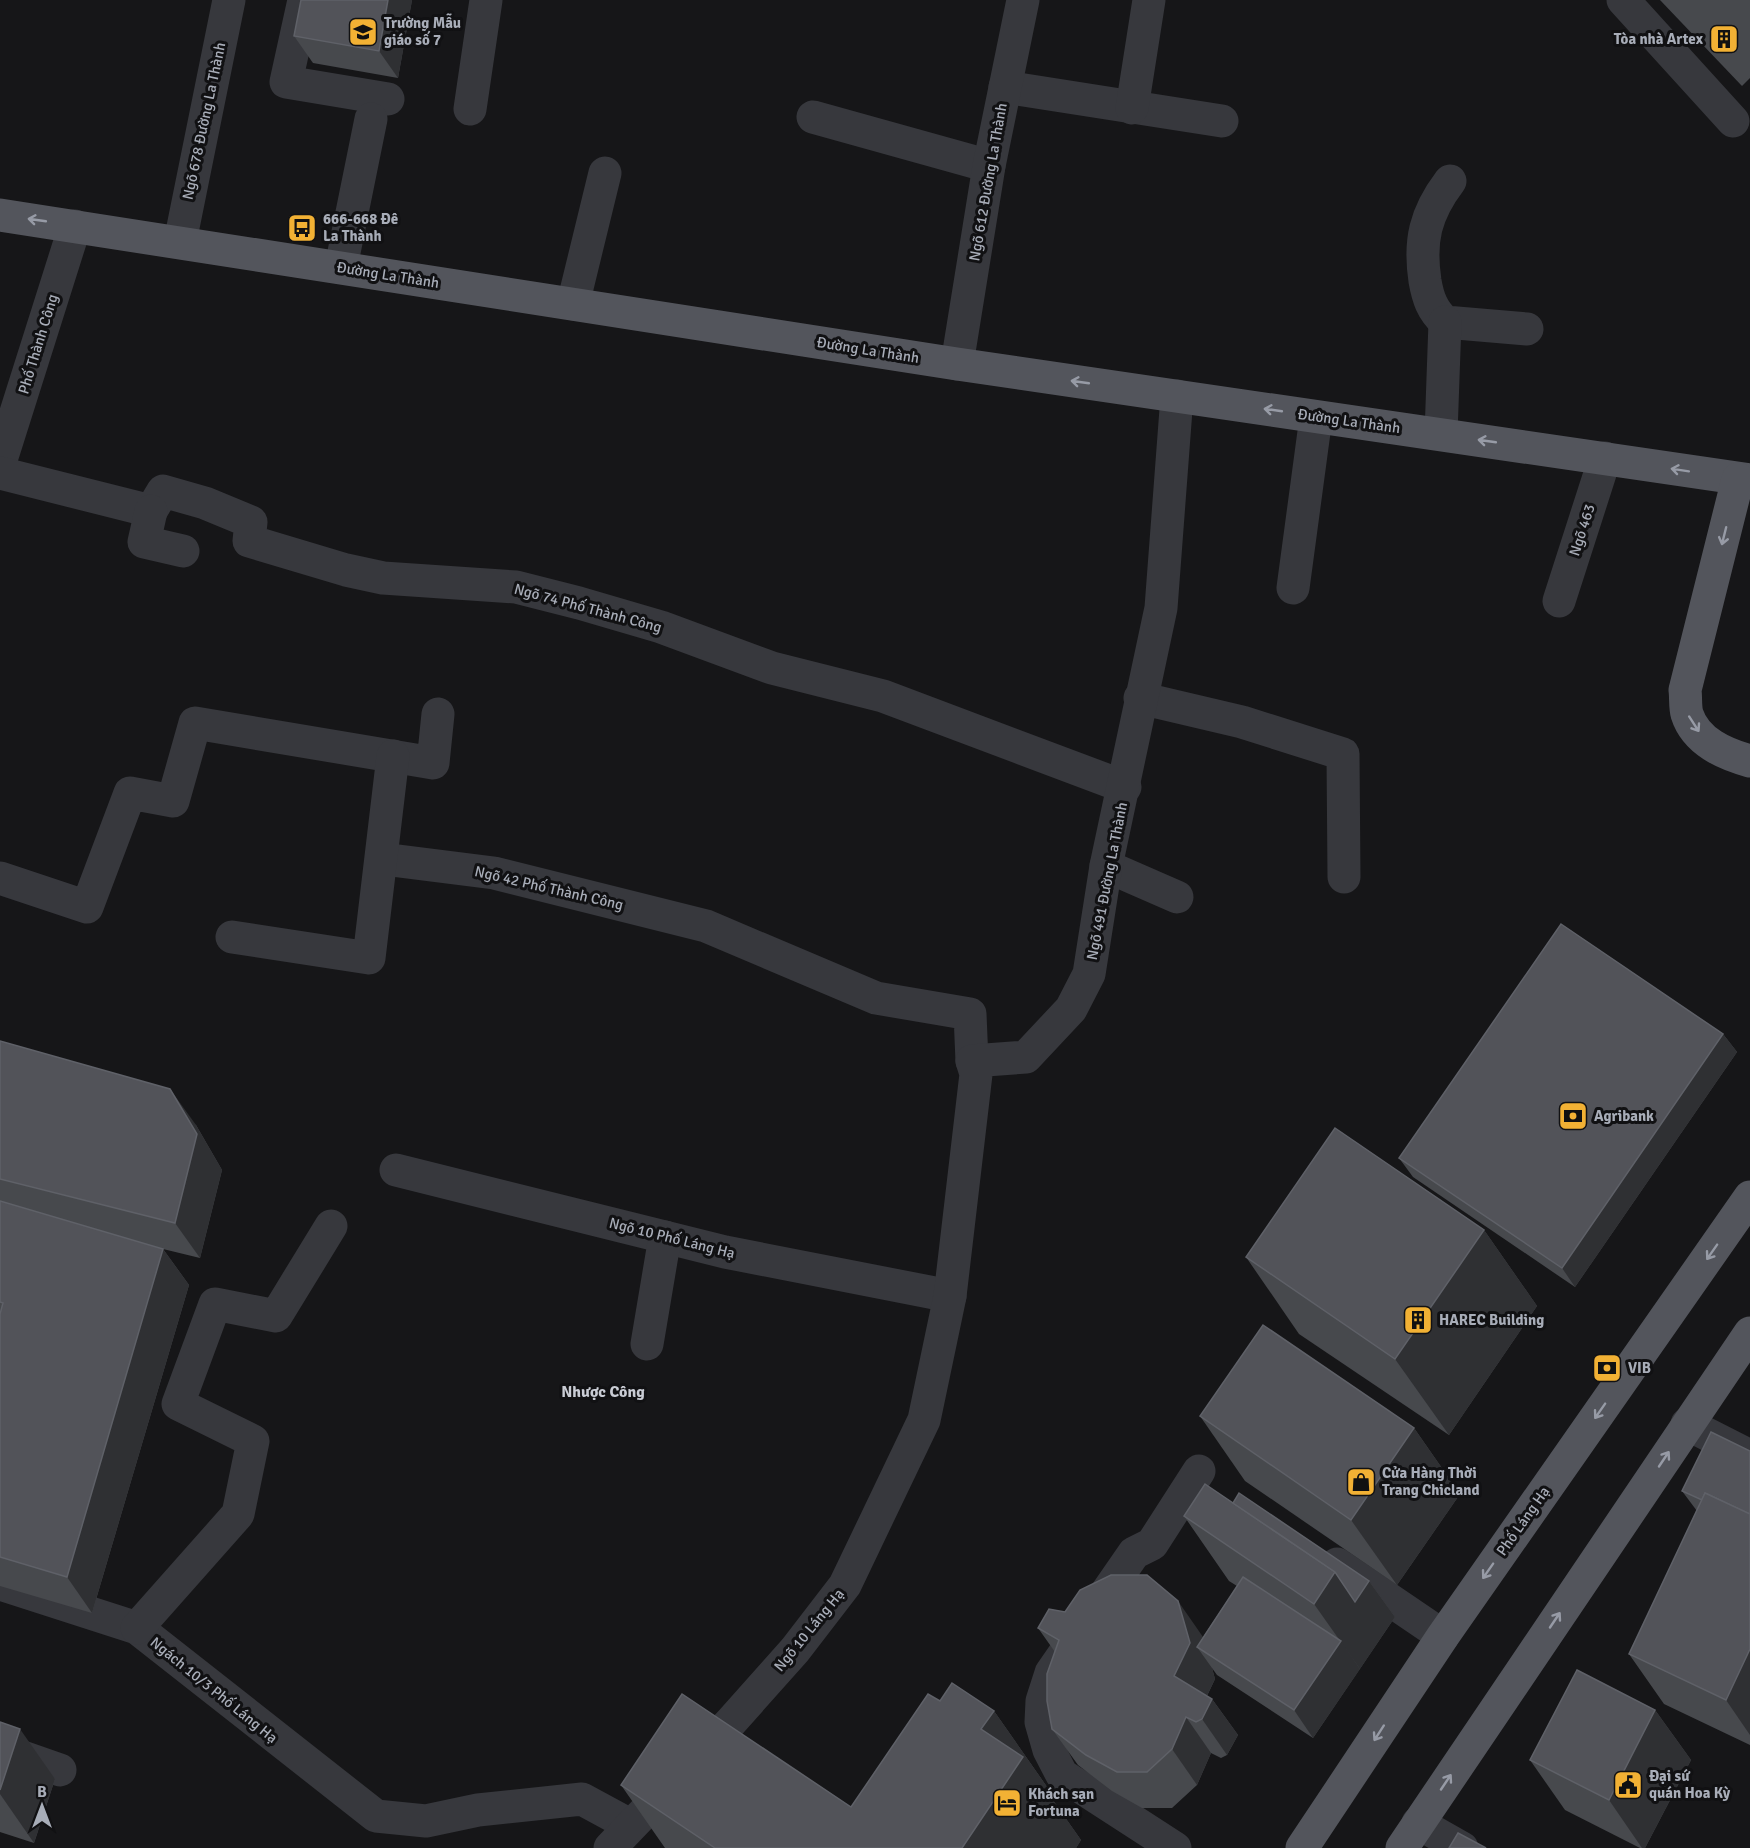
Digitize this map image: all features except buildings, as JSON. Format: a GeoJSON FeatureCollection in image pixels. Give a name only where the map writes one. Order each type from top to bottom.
{"type":"FeatureCollection","features":[{"type":"Feature","properties":{"kind":"main road","name":"Đường La Thành"},"geometry":{"type":"LineString","coordinates":[[0,215],[957,364],[1744,480],[1685,690],[1687,714],[1702,737],[1721,752],[1750,761]]}},
{"type":"Feature","properties":{"kind":"main road","name":"Phố Láng Hạ"},"geometry":{"type":"LineString","coordinates":[[1302,1848],[1443,1636],[1749,1203]]}},
{"type":"Feature","properties":{"kind":"main road"},"geometry":{"type":"LineString","coordinates":[[1410,1836],[1750,1333]]}},
{"type":"Feature","properties":{"kind":"street","name":"Ngõ 678 Đường La Thành"},"geometry":{"type":"LineString","coordinates":[[180,242],[229,0]]}},
{"type":"Feature","properties":{"kind":"street"},"geometry":{"type":"LineString","coordinates":[[304,0],[286,82],[380,109],[341,267]]}},
{"type":"Feature","properties":{"kind":"street"},"geometry":{"type":"LineString","coordinates":[[470,109],[486,0]]}},
{"type":"Feature","properties":{"kind":"street","name":"Ngõ 612 Đường La Thành"},"geometry":{"type":"LineString","coordinates":[[957,364],[988,166],[1023,0]]}},
{"type":"Feature","properties":{"kind":"street"},"geometry":{"type":"LineString","coordinates":[[1132,108],[1149,0]]}},
{"type":"Feature","properties":{"kind":"street"},"geometry":{"type":"LineString","coordinates":[[1623,0],[1733,121]]}},
{"type":"Feature","properties":{"kind":"street"},"geometry":{"type":"LineString","coordinates":[[1005,87],[1222,121]]}},
{"type":"Feature","properties":{"kind":"street"},"geometry":{"type":"LineString","coordinates":[[813,117],[988,166]]}},
{"type":"Feature","properties":{"kind":"street"},"geometry":{"type":"LineString","coordinates":[[573,304],[606,173]]}},
{"type":"Feature","properties":{"kind":"street"},"geometry":{"type":"LineString","coordinates":[[1450,181],[1429,213],[1422,245],[1428,297],[1435,313],[1444,322],[1527,329]]}},
{"type":"Feature","properties":{"kind":"street","name":"Phố Thành Công"},"geometry":{"type":"LineString","coordinates":[[0,463],[7,422],[75,226]]}},
{"type":"Feature","properties":{"kind":"street"},"geometry":{"type":"LineString","coordinates":[[1441,434],[1444,322]]}},
{"type":"Feature","properties":{"kind":"street","name":"Ngõ 491 Đường La Thành"},"geometry":{"type":"LineString","coordinates":[[972,1061],[1026,1057],[1071,1010],[1089,974],[1106,866],[1125,787],[1140,698],[1161,608],[1178,396]]}},
{"type":"Feature","properties":{"kind":"street"},"geometry":{"type":"LineString","coordinates":[[1293,588],[1316,417]]}},
{"type":"Feature","properties":{"kind":"street","name":"Ngõ 463"},"geometry":{"type":"LineString","coordinates":[[1558,601],[1605,458]]}},
{"type":"Feature","properties":{"kind":"street"},"geometry":{"type":"LineString","coordinates":[[0,473],[151,511],[144,542],[183,551]]}},
{"type":"Feature","properties":{"kind":"street","name":"Ngõ 74 Phố Thành Công"},"geometry":{"type":"LineString","coordinates":[[151,511],[163,491],[205,503],[251,522],[249,541],[346,570],[440,584],[516,587],[579,603],[661,627],[772,668],[884,696],[1125,787]]}},
{"type":"Feature","properties":{"kind":"street"},"geometry":{"type":"LineString","coordinates":[[1140,698],[1242,722],[1343,754],[1344,877]]}},
{"type":"Feature","properties":{"kind":"street"},"geometry":{"type":"LineString","coordinates":[[0,878],[87,907],[130,793],[172,801],[195,723],[433,763],[438,714]]}},
{"type":"Feature","properties":{"kind":"street"},"geometry":{"type":"LineString","coordinates":[[232,937],[369,958],[383,859],[393,756]]}},
{"type":"Feature","properties":{"kind":"street","name":"Ngõ 42 Phố Thành Công"},"geometry":{"type":"LineString","coordinates":[[383,859],[494,873],[706,926],[876,998],[970,1014],[972,1061]]}},
{"type":"Feature","properties":{"kind":"street"},"geometry":{"type":"LineString","coordinates":[[1106,866],[1178,897]]}},
{"type":"Feature","properties":{"kind":"street"},"geometry":{"type":"LineString","coordinates":[[950,1296],[976,1074],[972,1061]]}},
{"type":"Feature","properties":{"kind":"street","name":"Ngõ 10 Phố Láng Hạ"},"geometry":{"type":"LineString","coordinates":[[396,1170],[725,1252],[950,1296]]}},
{"type":"Feature","properties":{"kind":"street","name":"Ngách 10/3 Phố Láng Hạ"},"geometry":{"type":"LineString","coordinates":[[331,1226],[276,1316],[215,1304],[178,1404],[253,1441],[238,1514],[137,1628],[376,1816],[426,1821],[478,1810],[582,1799],[620,1837]]}},
{"type":"Feature","properties":{"kind":"street"},"geometry":{"type":"LineString","coordinates":[[647,1344],[665,1237]]}},
{"type":"Feature","properties":{"kind":"street","name":"Ngõ 10 Láng Hạ"},"geometry":{"type":"LineString","coordinates":[[620,1837],[730,1723],[795,1650],[845,1585],[924,1420],[950,1296]]}},
{"type":"Feature","properties":{"kind":"street"},"geometry":{"type":"LineString","coordinates":[[1687,1424],[1750,1456]]}},
{"type":"Feature","properties":{"kind":"street"},"geometry":{"type":"LineString","coordinates":[[1175,1848],[1062,1775],[1049,1750],[1041,1722],[1042,1701],[1051,1673],[1134,1553],[1152,1544],[1199,1471]]}},
{"type":"Feature","properties":{"kind":"street"},"geometry":{"type":"LineString","coordinates":[[1315,1549],[1443,1636]]}},
{"type":"Feature","properties":{"kind":"street"},"geometry":{"type":"LineString","coordinates":[[0,1584],[137,1628]]}},
{"type":"Feature","properties":{"kind":"street"},"geometry":{"type":"LineString","coordinates":[[0,1749],[60,1770]]}},
{"type":"Feature","properties":{"kind":"street"},"geometry":{"type":"LineString","coordinates":[[1410,1836],[1462,1848]]}},
{"type":"Feature","properties":{"kind":"place","name":"Trường Mẫu giáo số 7"},"geometry":{"type":"Point","coordinates":[363,32]}},
{"type":"Feature","properties":{"kind":"place","name":"Tòa nhà Artex"},"geometry":{"type":"Point","coordinates":[1724,39]}},
{"type":"Feature","properties":{"kind":"place","name":"666-668 Đê La Thành"},"geometry":{"type":"Point","coordinates":[302,228]}},
{"type":"Feature","properties":{"kind":"place","name":"Agribank"},"geometry":{"type":"Point","coordinates":[1573,1116]}},
{"type":"Feature","properties":{"kind":"place","name":"HAREC Building"},"geometry":{"type":"Point","coordinates":[1418,1320]}},
{"type":"Feature","properties":{"kind":"place","name":"VIB"},"geometry":{"type":"Point","coordinates":[1607,1368]}},
{"type":"Feature","properties":{"kind":"place","name":"Cửa Hàng Thời Trang Chicland"},"geometry":{"type":"Point","coordinates":[1361,1482]}},
{"type":"Feature","properties":{"kind":"place","name":"Đại sứ quán Hoa Kỳ"},"geometry":{"type":"Point","coordinates":[1628,1785]}},
{"type":"Feature","properties":{"kind":"place","name":"Khách sạn Fortuna"},"geometry":{"type":"Point","coordinates":[1007,1803]}},
{"type":"Feature","properties":{"kind":"district","name":"Nhược Công"},"geometry":{"type":"Point","coordinates":[603,1391]}}]}
